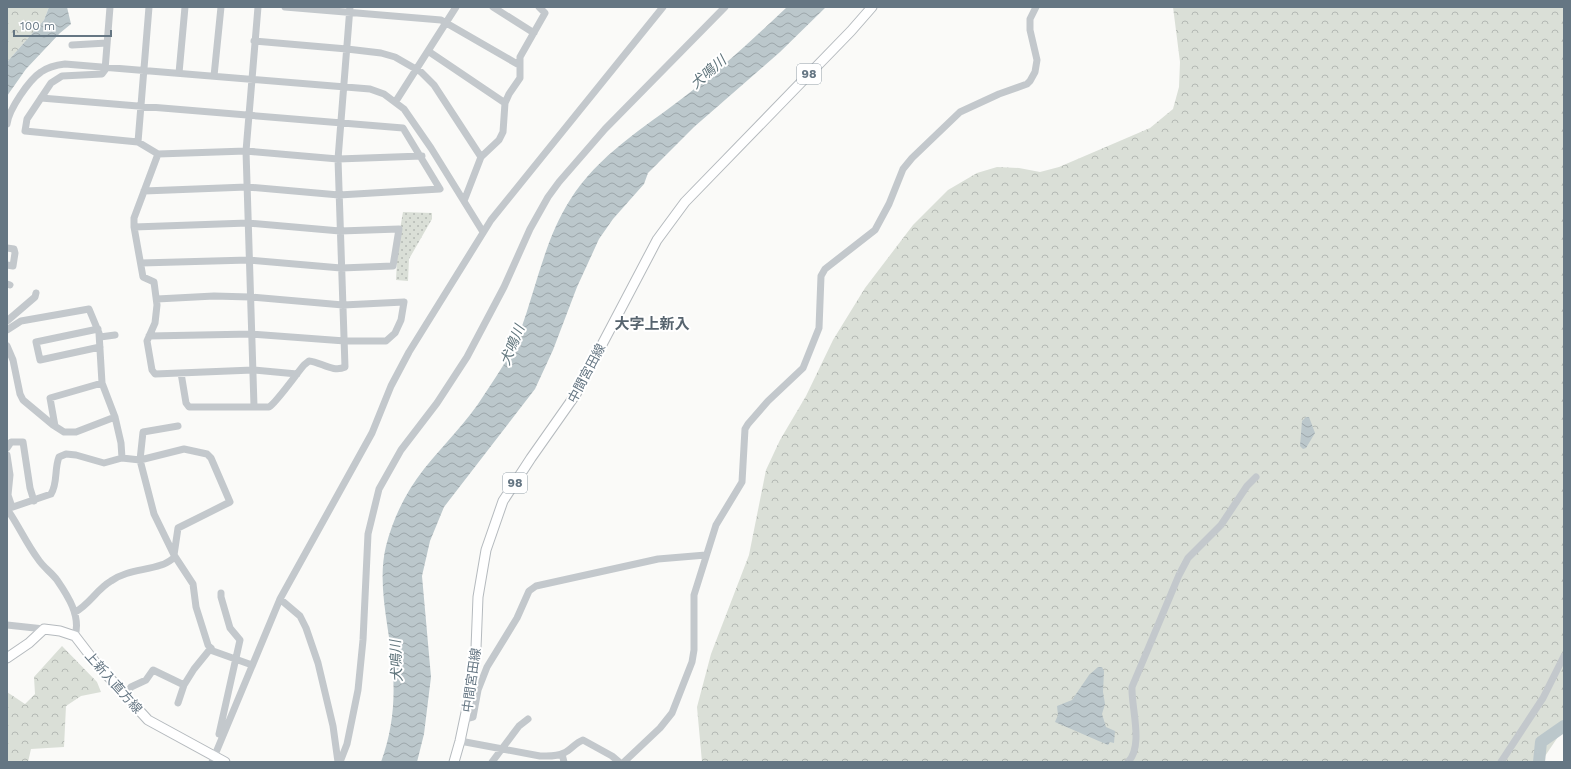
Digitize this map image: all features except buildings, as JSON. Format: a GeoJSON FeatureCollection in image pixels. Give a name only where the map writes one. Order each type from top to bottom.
{"type":"FeatureCollection","features":[{"type":"Feature","properties":{"kind":"main road","name":"中間宮田線"},"geometry":{"type":"LineString","coordinates":[[454,762],[465,719],[476,648],[478,597],[486,550],[503,501],[576,394],[657,240],[685,202],[851,31],[872,7]]}},
{"type":"Feature","properties":{"kind":"main road"},"geometry":{"type":"LineString","coordinates":[[7,658],[29,643],[44,629],[60,631],[75,636]]}},
{"type":"Feature","properties":{"kind":"main road","name":"上新入直方線"},"geometry":{"type":"LineString","coordinates":[[75,636],[95,662],[148,720],[218,760]]}},
{"type":"Feature","properties":{"kind":"street"},"geometry":{"type":"LineString","coordinates":[[110,7],[105,70],[102,74],[62,76],[51,82],[27,119],[25,131],[138,142],[158,154],[246,151],[338,159],[422,156]]}},
{"type":"Feature","properties":{"kind":"street"},"geometry":{"type":"LineString","coordinates":[[138,142],[149,7]]}},
{"type":"Feature","properties":{"kind":"street"},"geometry":{"type":"LineString","coordinates":[[179,73],[185,7]]}},
{"type":"Feature","properties":{"kind":"street"},"geometry":{"type":"LineString","coordinates":[[214,76],[220,7]]}},
{"type":"Feature","properties":{"kind":"street"},"geometry":{"type":"LineString","coordinates":[[254,406],[246,151],[258,7]]}},
{"type":"Feature","properties":{"kind":"street"},"geometry":{"type":"LineString","coordinates":[[285,7],[350,10],[441,20],[519,65]]}},
{"type":"Feature","properties":{"kind":"street"},"geometry":{"type":"LineString","coordinates":[[396,101],[456,7]]}},
{"type":"Feature","properties":{"kind":"street"},"geometry":{"type":"LineString","coordinates":[[492,7],[534,33]]}},
{"type":"Feature","properties":{"kind":"street"},"geometry":{"type":"LineString","coordinates":[[464,201],[481,157],[499,140],[503,132],[505,103],[509,94],[520,78],[520,57],[545,13],[539,7]]}},
{"type":"Feature","properties":{"kind":"street"},"geometry":{"type":"LineString","coordinates":[[220,740],[280,599],[372,434],[391,386],[403,363],[483,232],[663,7]]}},
{"type":"Feature","properties":{"kind":"street"},"geometry":{"type":"LineString","coordinates":[[339,762],[347,744],[358,690],[364,640],[368,534],[379,489],[401,450],[437,403],[467,357],[504,287],[530,229],[559,182],[605,129],[725,7]]}},
{"type":"Feature","properties":{"kind":"street"},"geometry":{"type":"LineString","coordinates":[[624,762],[660,728],[672,713],[692,662],[694,650],[694,595],[706,562],[706,555],[716,525],[742,482],[745,429],[768,401],[803,368],[809,357],[819,328],[821,276],[825,269],[875,230],[889,204],[903,169],[912,158],[960,112],[999,94],[1026,84],[1030,80],[1035,72],[1037,60],[1030,30],[1030,19],[1036,7]]}},
{"type":"Feature","properties":{"kind":"street"},"geometry":{"type":"LineString","coordinates":[[181,373],[186,403],[189,407],[269,406],[274,404],[278,396],[309,361],[331,368],[340,369],[345,367],[338,159],[350,10]]}},
{"type":"Feature","properties":{"kind":"street"},"geometry":{"type":"LineString","coordinates":[[254,41],[347,49],[381,53],[395,57],[417,69],[434,85],[481,157]]}},
{"type":"Feature","properties":{"kind":"street"},"geometry":{"type":"LineString","coordinates":[[72,45],[107,43]]}},
{"type":"Feature","properties":{"kind":"street"},"geometry":{"type":"LineString","coordinates":[[428,51],[505,103]]}},
{"type":"Feature","properties":{"kind":"street"},"geometry":{"type":"LineString","coordinates":[[7,124],[10,112],[34,79],[47,68],[65,64],[106,66],[370,89],[384,94],[396,101],[404,109],[431,148],[483,232]]}},
{"type":"Feature","properties":{"kind":"street"},"geometry":{"type":"LineString","coordinates":[[41,98],[403,128],[422,156],[440,189],[339,195],[247,187],[144,191]]}},
{"type":"Feature","properties":{"kind":"street"},"geometry":{"type":"LineString","coordinates":[[158,154],[134,218],[134,227],[143,277],[154,282],[157,299],[155,323],[147,341],[152,370],[156,374],[253,370],[297,374]]}},
{"type":"Feature","properties":{"kind":"street"},"geometry":{"type":"LineString","coordinates":[[134,227],[248,223],[340,231],[399,229],[393,266],[341,268],[249,260],[141,264]]}},
{"type":"Feature","properties":{"kind":"street"},"geometry":{"type":"LineString","coordinates":[[7,248],[14,249],[15,253],[13,266],[7,265]]}},
{"type":"Feature","properties":{"kind":"street"},"geometry":{"type":"LineString","coordinates":[[7,321],[35,297],[36,293]]}},
{"type":"Feature","properties":{"kind":"street"},"geometry":{"type":"LineString","coordinates":[[149,336],[252,334],[344,341],[386,341],[394,334],[401,320],[404,302],[343,305],[250,297],[214,296],[157,299]]}},
{"type":"Feature","properties":{"kind":"street"},"geometry":{"type":"LineString","coordinates":[[7,330],[21,321],[89,309],[100,337],[102,383],[115,417],[121,443],[122,458]]}},
{"type":"Feature","properties":{"kind":"street"},"geometry":{"type":"LineString","coordinates":[[98,329],[36,342],[40,360],[100,347]]}},
{"type":"Feature","properties":{"kind":"street"},"geometry":{"type":"LineString","coordinates":[[100,337],[115,335]]}},
{"type":"Feature","properties":{"kind":"street"},"geometry":{"type":"LineString","coordinates":[[7,346],[13,360],[20,394],[23,400],[64,432],[76,432],[115,417]]}},
{"type":"Feature","properties":{"kind":"street"},"geometry":{"type":"LineString","coordinates":[[55,426],[50,398],[102,383]]}},
{"type":"Feature","properties":{"kind":"street"},"geometry":{"type":"LineString","coordinates":[[178,426],[143,432],[140,460],[154,514],[174,556],[193,584],[200,620],[211,648],[226,657],[252,665]]}},
{"type":"Feature","properties":{"kind":"street"},"geometry":{"type":"LineString","coordinates":[[7,448],[11,442],[23,442],[30,488],[34,501]]}},
{"type":"Feature","properties":{"kind":"street"},"geometry":{"type":"LineString","coordinates":[[9,508],[34,501],[51,494],[55,487],[56,466],[60,457],[66,454],[76,455],[104,463],[122,458],[140,460],[184,448],[207,454],[211,458],[230,502],[178,528],[174,556],[162,565],[127,572],[111,580],[97,592],[82,609],[75,612]]}},
{"type":"Feature","properties":{"kind":"street"},"geometry":{"type":"LineString","coordinates":[[7,455],[10,475],[8,495],[9,508],[38,560],[56,580],[75,612],[78,626],[75,636]]}},
{"type":"Feature","properties":{"kind":"street"},"geometry":{"type":"LineString","coordinates":[[1128,762],[1134,751],[1136,730],[1131,699],[1132,687],[1179,575],[1196,547],[1221,525],[1247,486],[1256,477]]}},
{"type":"Feature","properties":{"kind":"street"},"geometry":{"type":"LineString","coordinates":[[465,719],[473,717],[478,690],[487,667],[517,618],[529,591],[536,586],[658,559],[706,555]]}},
{"type":"Feature","properties":{"kind":"street"},"geometry":{"type":"LineString","coordinates":[[218,760],[220,740],[219,734],[237,660],[240,640],[230,628],[221,593]]}},
{"type":"Feature","properties":{"kind":"street"},"geometry":{"type":"LineString","coordinates":[[280,599],[300,616],[306,628],[318,663],[333,726],[339,762]]}},
{"type":"Feature","properties":{"kind":"street"},"geometry":{"type":"LineString","coordinates":[[7,625],[44,629]]}},
{"type":"Feature","properties":{"kind":"street"},"geometry":{"type":"LineString","coordinates":[[178,703],[184,685],[194,668],[211,648]]}},
{"type":"Feature","properties":{"kind":"street"},"geometry":{"type":"LineString","coordinates":[[1501,762],[1543,698],[1564,656]]}},
{"type":"Feature","properties":{"kind":"street"},"geometry":{"type":"LineString","coordinates":[[125,696],[131,687],[146,680],[153,670],[184,685]]}},
{"type":"Feature","properties":{"kind":"street"},"geometry":{"type":"LineString","coordinates":[[492,762],[519,726],[528,719]]}},
{"type":"Feature","properties":{"kind":"street"},"geometry":{"type":"LineString","coordinates":[[460,740],[540,756],[562,754],[577,742],[583,740],[612,756],[619,762]]}},
{"type":"Feature","properties":{"kind":"street"},"geometry":{"type":"LineString","coordinates":[[562,754],[564,762]]}},
{"type":"Feature","properties":{"kind":"green space"},"geometry":{"type":"Polygon","coordinates":[[[7,7],[49,7],[44,20],[7,62],[7,7]]]}},
{"type":"Feature","properties":{"kind":"green space"},"geometry":{"type":"Polygon","coordinates":[[[1173,7],[1564,7],[1564,728],[1541,762],[702,762],[697,707],[711,654],[749,555],[766,470],[780,440],[806,396],[833,340],[865,288],[913,225],[948,190],[977,173],[997,167],[1019,168],[1040,172],[1059,167],[1150,128],[1173,109],[1179,87],[1180,62],[1173,7]]]}},
{"type":"Feature","properties":{"kind":"green space"},"geometry":{"type":"Polygon","coordinates":[[[403,212],[432,213],[432,219],[409,259],[408,281],[396,280],[398,241],[403,212]]]}},
{"type":"Feature","properties":{"kind":"green space"},"geometry":{"type":"Polygon","coordinates":[[[62,646],[97,682],[101,692],[81,696],[66,706],[64,747],[31,749],[28,762],[7,762],[7,692],[25,704],[35,694],[34,677],[62,646]]]}},
{"type":"Feature","properties":{"kind":"water"},"geometry":{"type":"Polygon","coordinates":[[[49,7],[67,7],[71,24],[60,33],[26,69],[7,96],[7,62],[44,20],[49,7]]]}},
{"type":"Feature","properties":{"kind":"water","name":"犬鳴川"},"geometry":{"type":"Polygon","coordinates":[[[787,7],[826,7],[780,52],[694,127],[648,173],[644,184],[613,219],[599,239],[577,287],[553,350],[535,389],[444,507],[430,541],[422,576],[431,677],[424,734],[417,762],[381,762],[388,740],[394,696],[392,657],[383,593],[383,562],[392,525],[406,496],[424,469],[463,424],[477,405],[509,356],[517,340],[526,315],[547,247],[561,215],[581,184],[594,169],[622,143],[711,76],[787,7]]]}},
{"type":"Feature","properties":{"kind":"water"},"geometry":{"type":"Polygon","coordinates":[[[1306,417],[1309,417],[1315,433],[1306,448],[1303,449],[1300,446],[1302,421],[1306,417]]]}},
{"type":"Feature","properties":{"kind":"water"},"geometry":{"type":"Polygon","coordinates":[[[1098,667],[1102,667],[1104,671],[1103,692],[1105,704],[1102,714],[1106,727],[1115,731],[1114,743],[1110,742],[1108,745],[1055,722],[1058,715],[1057,706],[1072,700],[1089,675],[1098,667]]]}},
{"type":"Feature","properties":{"kind":"waterway"},"geometry":{"type":"LineString","coordinates":[[1539,762],[1541,742],[1564,726]]}},
{"type":"Feature","properties":{"kind":"district","name":"大字上新入"},"geometry":{"type":"Point","coordinates":[652,324]}}]}
